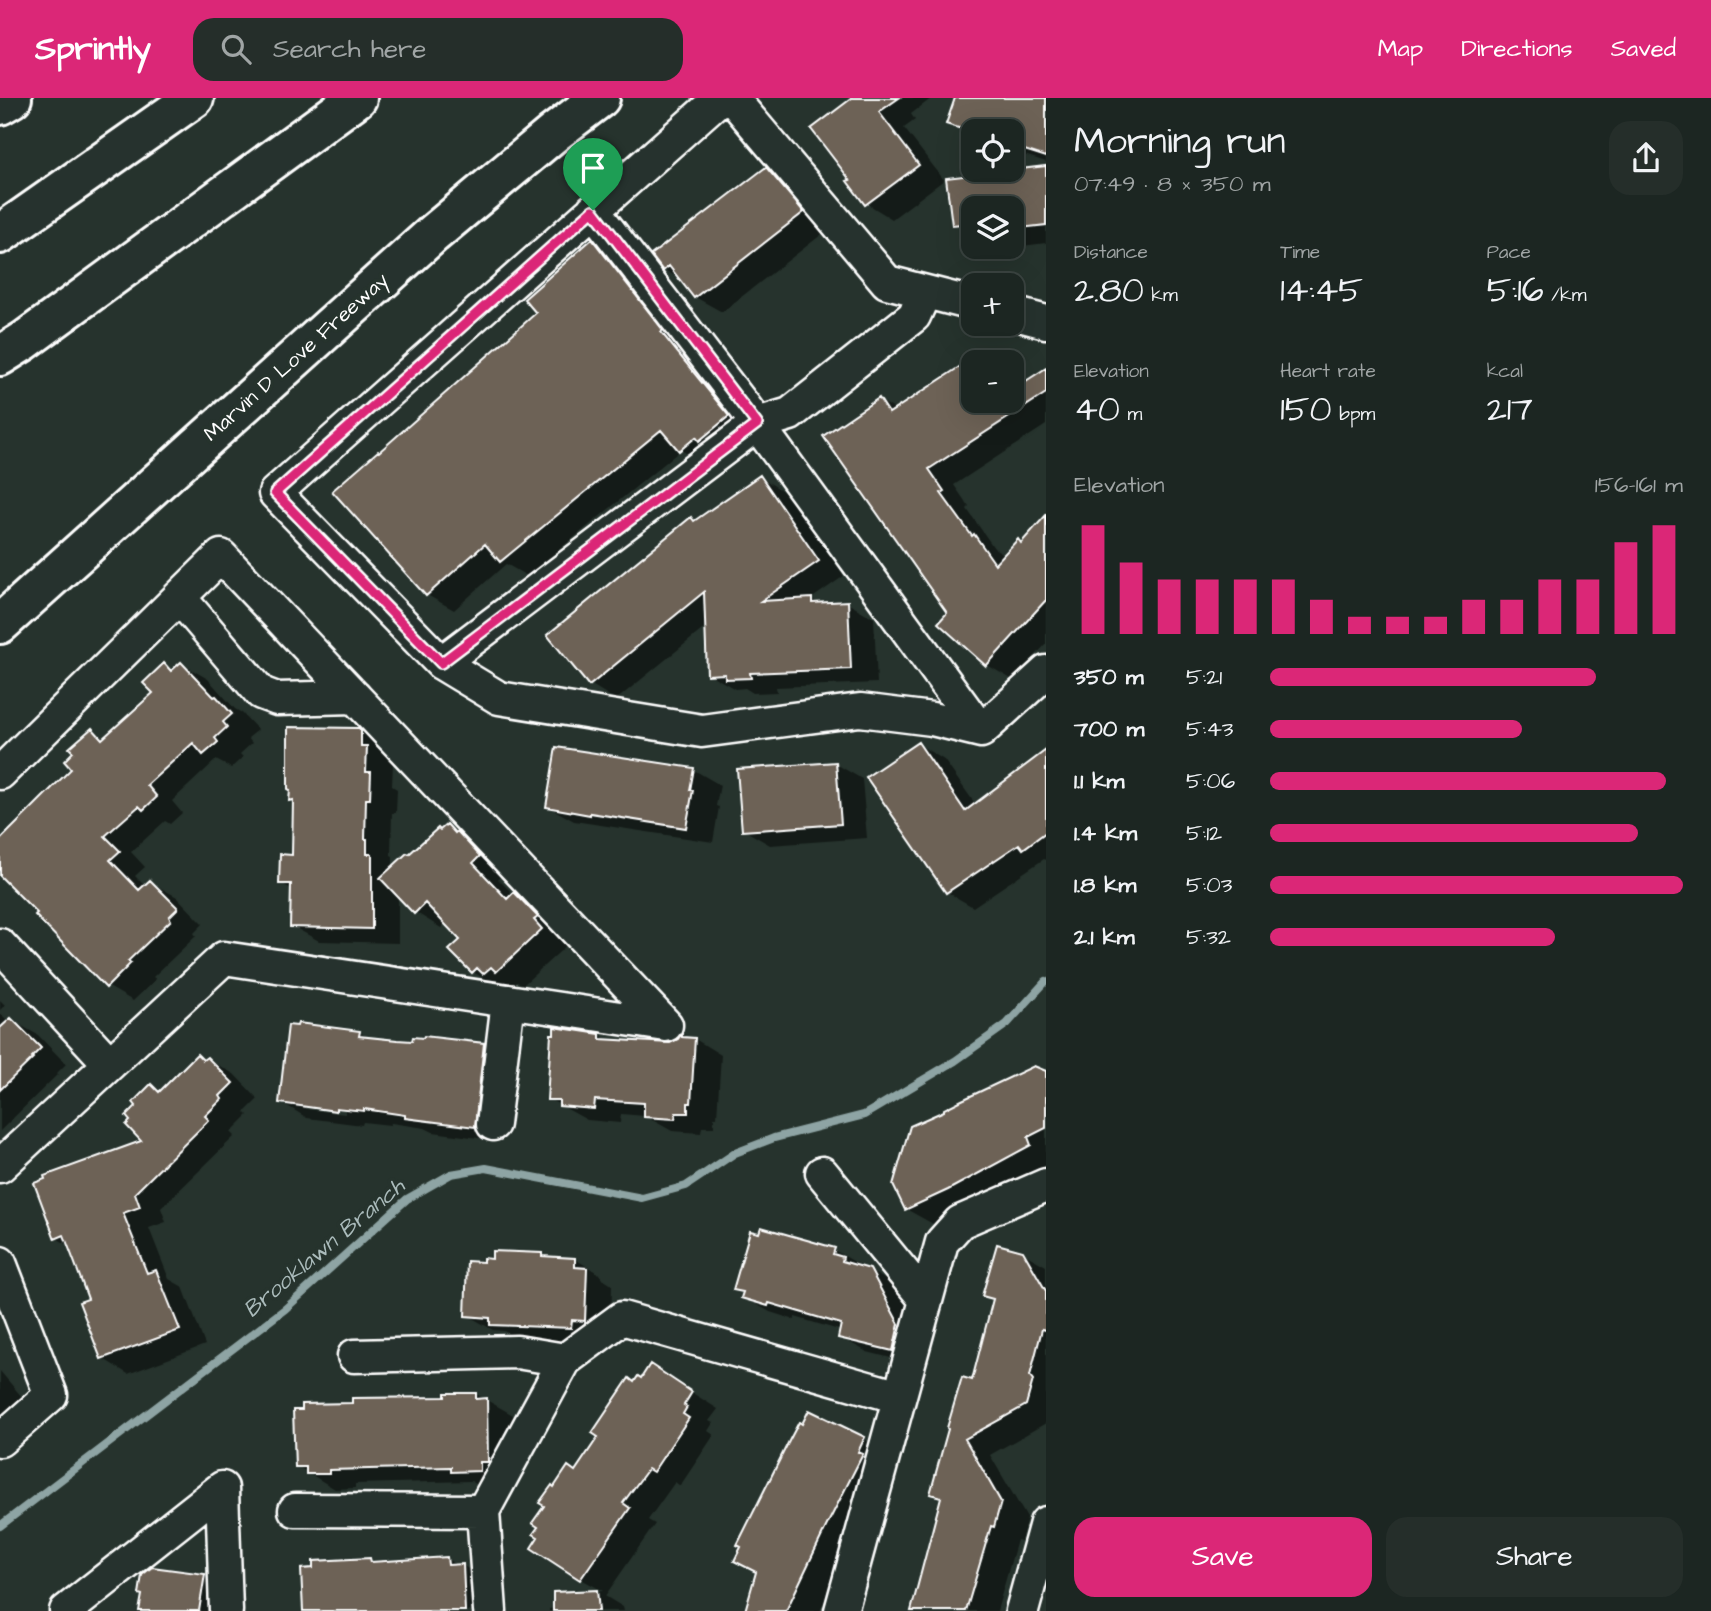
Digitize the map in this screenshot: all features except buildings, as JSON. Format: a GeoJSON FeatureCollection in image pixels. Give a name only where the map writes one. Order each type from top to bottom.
{"type":"FeatureCollection","features":[{"type":"Feature","properties":{"kind":"main road"},"geometry":{"type":"LineString","coordinates":[[0,105],[12,98]]}},
{"type":"Feature","properties":{"kind":"main road"},"geometry":{"type":"LineString","coordinates":[[0,234],[194,98]]}},
{"type":"Feature","properties":{"kind":"main road"},"geometry":{"type":"LineString","coordinates":[[0,375],[12,349],[357,98]]}},
{"type":"Feature","properties":{"kind":"main road","name":"Marvin D Love Freeway"},"geometry":{"type":"LineString","coordinates":[[0,624],[433,234],[600,98]]}},
{"type":"Feature","properties":{"kind":"street"},"geometry":{"type":"LineString","coordinates":[[720,98],[275,493],[441,663],[499,698],[702,731],[860,710],[932,719],[981,731]]}},
{"type":"Feature","properties":{"kind":"street"},"geometry":{"type":"LineString","coordinates":[[732,98],[887,282],[961,301]]}},
{"type":"Feature","properties":{"kind":"street"},"geometry":{"type":"LineString","coordinates":[[593,210],[757,424],[981,731]]}},
{"type":"Feature","properties":{"kind":"street"},"geometry":{"type":"LineString","coordinates":[[441,663],[757,424],[790,414],[914,316],[925,292]]}},
{"type":"Feature","properties":{"kind":"street"},"geometry":{"type":"LineString","coordinates":[[1024,316],[1046,322]]}},
{"type":"Feature","properties":{"kind":"street"},"geometry":{"type":"LineString","coordinates":[[0,773],[222,556],[666,1025],[224,958],[0,1166]]}},
{"type":"Feature","properties":{"kind":"street"},"geometry":{"type":"LineString","coordinates":[[179,597],[261,693],[277,699],[355,697]]}},
{"type":"Feature","properties":{"kind":"street"},"geometry":{"type":"LineString","coordinates":[[981,731],[1046,672]]}},
{"type":"Feature","properties":{"kind":"street"},"geometry":{"type":"LineString","coordinates":[[0,945],[110,1064]]}},
{"type":"Feature","properties":{"kind":"street"},"geometry":{"type":"LineString","coordinates":[[493,1125],[508,1001]]}},
{"type":"Feature","properties":{"kind":"street"},"geometry":{"type":"LineString","coordinates":[[822,1173],[926,1300]]}},
{"type":"Feature","properties":{"kind":"street"},"geometry":{"type":"LineString","coordinates":[[841,1611],[942,1242],[960,1222],[1046,1185]]}},
{"type":"Feature","properties":{"kind":"street"},"geometry":{"type":"LineString","coordinates":[[0,1263],[51,1395],[0,1440]]}},
{"type":"Feature","properties":{"kind":"street"},"geometry":{"type":"LineString","coordinates":[[491,1611],[483,1511],[565,1360],[622,1318],[899,1397]]}},
{"type":"Feature","properties":{"kind":"street"},"geometry":{"type":"LineString","coordinates":[[354,1356],[517,1352],[565,1360]]}},
{"type":"Feature","properties":{"kind":"street"},"geometry":{"type":"LineString","coordinates":[[66,1611],[222,1488],[226,1611]]}},
{"type":"Feature","properties":{"kind":"street"},"geometry":{"type":"LineString","coordinates":[[295,1510],[483,1511]]}},
{"type":"Feature","properties":{"kind":"street"},"geometry":{"type":"LineString","coordinates":[[1022,1611],[1046,1523]]}},
{"type":"Feature","properties":{"kind":"waterway","name":"Brooklawn Branch"},"geometry":{"type":"LineString","coordinates":[[0,1526],[285,1309],[407,1199],[451,1174],[486,1168],[642,1198],[686,1186],[735,1153],[774,1138],[864,1115],[955,1061],[1007,1024],[1046,981]]}},
{"type":"Feature","properties":{"kind":"route"},"geometry":{"type":"LineString","coordinates":[[593,210],[757,424],[441,663],[275,493],[593,210]]}}]}
